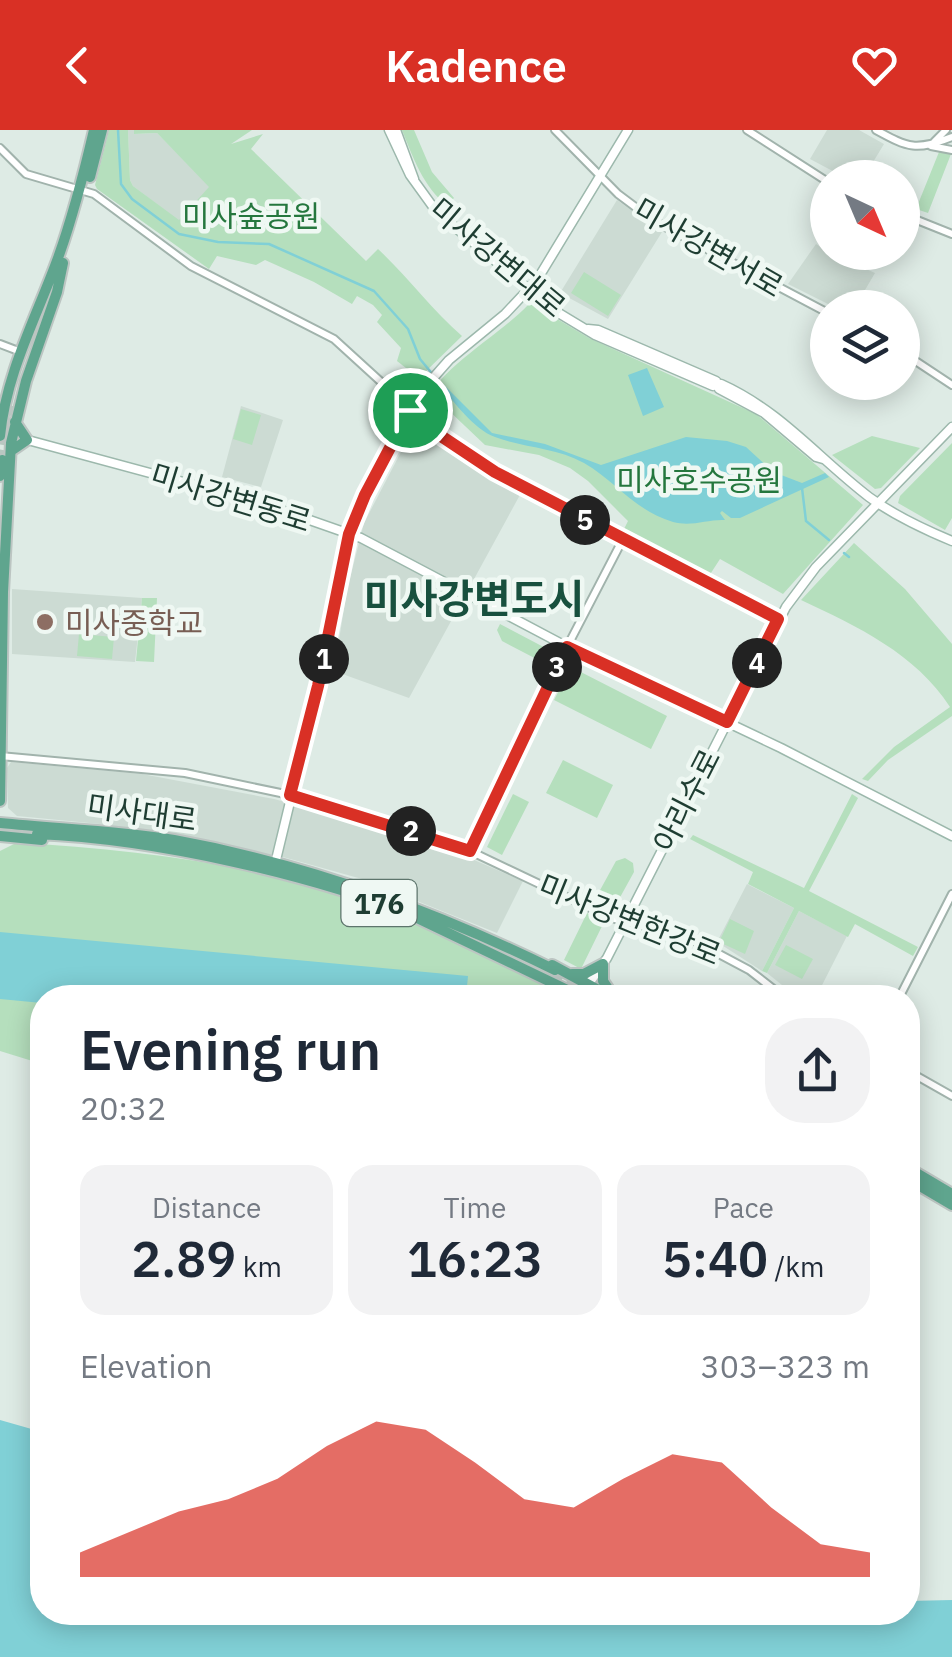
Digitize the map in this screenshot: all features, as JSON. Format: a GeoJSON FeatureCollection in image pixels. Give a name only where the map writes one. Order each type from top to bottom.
{"type":"FeatureCollection","features":[{"type":"Feature","properties":{"kind":"main road"},"geometry":{"type":"LineString","coordinates":[[83,189],[94,130]]}},
{"type":"Feature","properties":{"kind":"main road"},"geometry":{"type":"LineString","coordinates":[[0,801],[6,457],[1,419],[13,404],[102,130]]}},
{"type":"Feature","properties":{"kind":"main road","name":"미사강변대로"},"geometry":{"type":"LineString","coordinates":[[392,130],[414,179],[449,224],[552,309],[595,335],[717,385],[780,417],[878,504],[952,541]]}},
{"type":"Feature","properties":{"kind":"main road"},"geometry":{"type":"LineString","coordinates":[[275,864],[318,686],[349,534],[365,495],[427,383],[529,289],[554,257],[628,130]]}},
{"type":"Feature","properties":{"kind":"main road"},"geometry":{"type":"LineString","coordinates":[[0,476],[6,457],[27,440],[16,422],[13,404],[21,352],[60,262]]}},
{"type":"Feature","properties":{"kind":"main road"},"geometry":{"type":"LineString","coordinates":[[4,436],[16,422]]}},
{"type":"Feature","properties":{"kind":"main road","name":"아리수로"},"geometry":{"type":"LineString","coordinates":[[590,985],[778,619],[806,579],[952,428]]}},
{"type":"Feature","properties":{"kind":"main road","name":"미사강변동로"},"geometry":{"type":"LineString","coordinates":[[4,436],[253,500],[349,534],[567,647],[727,722],[952,836]]}},
{"type":"Feature","properties":{"kind":"main road","name":"미사대로"},"geometry":{"type":"LineString","coordinates":[[0,823],[197,856],[407,909]]}},
{"type":"Feature","properties":{"kind":"main road","name":"미사대로"},"geometry":{"type":"LineString","coordinates":[[0,836],[39,832],[170,839],[275,864],[407,909],[554,973]]}},
{"type":"Feature","properties":{"kind":"main road"},"geometry":{"type":"LineString","coordinates":[[554,973],[584,974],[604,964],[605,985]]}},
{"type":"Feature","properties":{"kind":"main road"},"geometry":{"type":"LineString","coordinates":[[554,973],[568,985]]}},
{"type":"Feature","properties":{"kind":"main road"},"geometry":{"type":"LineString","coordinates":[[554,973],[560,985]]}},
{"type":"Feature","properties":{"kind":"main road"},"geometry":{"type":"LineString","coordinates":[[571,974],[590,985]]}},
{"type":"Feature","properties":{"kind":"main road"},"geometry":{"type":"LineString","coordinates":[[920,1175],[952,1194]]}},
{"type":"Feature","properties":{"kind":"main road"},"geometry":{"type":"LineString","coordinates":[[920,1187],[952,1205]]}},
{"type":"Feature","properties":{"kind":"street","name":"미사강변서로"},"geometry":{"type":"LineString","coordinates":[[555,130],[629,204],[676,234],[810,304]]}},
{"type":"Feature","properties":{"kind":"street"},"geometry":{"type":"LineString","coordinates":[[747,130],[810,170]]}},
{"type":"Feature","properties":{"kind":"street"},"geometry":{"type":"LineString","coordinates":[[876,130],[909,148],[952,150]]}},
{"type":"Feature","properties":{"kind":"street"},"geometry":{"type":"LineString","coordinates":[[930,146],[946,130]]}},
{"type":"Feature","properties":{"kind":"street"},"geometry":{"type":"LineString","coordinates":[[930,146],[952,137]]}},
{"type":"Feature","properties":{"kind":"street"},"geometry":{"type":"LineString","coordinates":[[0,148],[15,166],[35,179],[83,189],[204,273],[334,339],[410,410],[495,472],[778,619]]}},
{"type":"Feature","properties":{"kind":"street"},"geometry":{"type":"LineString","coordinates":[[920,221],[952,234]]}},
{"type":"Feature","properties":{"kind":"street"},"geometry":{"type":"LineString","coordinates":[[0,344],[21,352]]}},
{"type":"Feature","properties":{"kind":"street"},"geometry":{"type":"LineString","coordinates":[[920,364],[952,385]]}},
{"type":"Feature","properties":{"kind":"street"},"geometry":{"type":"LineString","coordinates":[[470,851],[623,539]]}},
{"type":"Feature","properties":{"kind":"street","name":"미사강변한강로"},"geometry":{"type":"LineString","coordinates":[[1,756],[178,772],[290,795],[470,851],[624,922],[686,937],[749,970],[768,985]]}},
{"type":"Feature","properties":{"kind":"street"},"geometry":{"type":"LineString","coordinates":[[906,985],[952,894]]}},
{"type":"Feature","properties":{"kind":"street"},"geometry":{"type":"LineString","coordinates":[[920,1078],[952,1096]]}},
{"type":"Feature","properties":{"kind":"shaded area"},"geometry":{"type":"Polygon","coordinates":[[[128,130],[135,134],[157,133],[210,187],[179,221],[133,186],[128,130]]]}},
{"type":"Feature","properties":{"kind":"shaded area"},"geometry":{"type":"Polygon","coordinates":[[[827,130],[859,130],[884,144],[874,160],[810,159],[827,130]]]}},
{"type":"Feature","properties":{"kind":"shaded area"},"geometry":{"type":"Polygon","coordinates":[[[617,200],[662,232],[608,319],[560,293],[617,200]]]}},
{"type":"Feature","properties":{"kind":"shaded area"},"geometry":{"type":"Polygon","coordinates":[[[810,253],[810,270],[875,273],[865,290],[810,290],[810,295],[788,284],[810,253]]]}},
{"type":"Feature","properties":{"kind":"shaded area"},"geometry":{"type":"Polygon","coordinates":[[[241,406],[283,420],[261,487],[222,477],[241,406]]]}},
{"type":"Feature","properties":{"kind":"shaded area"},"geometry":{"type":"Polygon","coordinates":[[[414,427],[521,493],[409,698],[334,671],[347,590],[364,523],[414,427]]]}},
{"type":"Feature","properties":{"kind":"shaded area"},"geometry":{"type":"Polygon","coordinates":[[[12,589],[142,598],[135,662],[12,654],[12,589]]]}},
{"type":"Feature","properties":{"kind":"shaded area"},"geometry":{"type":"Polygon","coordinates":[[[11,762],[142,774],[274,799],[379,827],[465,856],[523,881],[497,933],[362,879],[283,857],[100,824],[17,816],[8,808],[7,768],[11,762]]]}},
{"type":"Feature","properties":{"kind":"shaded area"},"geometry":{"type":"Polygon","coordinates":[[[747,884],[794,908],[762,971],[717,942],[747,884]]]}},
{"type":"Feature","properties":{"kind":"shaded area"},"geometry":{"type":"Polygon","coordinates":[[[799,911],[847,936],[822,985],[782,985],[767,973],[799,911]]]}},
{"type":"Feature","properties":{"kind":"green space","name":"미사숲공원"},"geometry":{"type":"Polygon","coordinates":[[[109,130],[128,130],[133,186],[179,220],[209,187],[157,133],[134,134],[134,130],[252,130],[231,144],[263,134],[251,149],[366,261],[378,249],[462,336],[421,376],[410,393],[404,394],[399,386],[411,372],[397,361],[401,348],[377,322],[382,315],[373,305],[357,296],[352,304],[265,260],[256,265],[217,256],[209,269],[97,189],[109,130]]]}},
{"type":"Feature","properties":{"kind":"green space"},"geometry":{"type":"Polygon","coordinates":[[[402,130],[414,130],[432,172],[454,198],[447,205],[425,181],[402,130]]]}},
{"type":"Feature","properties":{"kind":"green space"},"geometry":{"type":"Polygon","coordinates":[[[939,152],[951,154],[928,213],[920,210],[920,199],[939,152]]]}},
{"type":"Feature","properties":{"kind":"green space"},"geometry":{"type":"Polygon","coordinates":[[[584,272],[621,295],[608,316],[571,293],[584,272]]]}},
{"type":"Feature","properties":{"kind":"green space","name":"미사호수공원"},"geometry":{"type":"Polygon","coordinates":[[[532,304],[589,338],[756,414],[863,505],[783,594],[720,559],[709,576],[623,531],[628,521],[570,468],[539,455],[485,445],[445,407],[430,418],[421,410],[428,395],[453,367],[532,304]]]}},
{"type":"Feature","properties":{"kind":"green space"},"geometry":{"type":"Polygon","coordinates":[[[241,409],[261,415],[252,445],[233,439],[241,409]]]}},
{"type":"Feature","properties":{"kind":"green space"},"geometry":{"type":"Polygon","coordinates":[[[872,436],[920,448],[881,488],[875,489],[832,455],[872,436]]]}},
{"type":"Feature","properties":{"kind":"green space"},"geometry":{"type":"Polygon","coordinates":[[[952,443],[952,518],[945,530],[898,503],[900,496],[952,443]]]}},
{"type":"Feature","properties":{"kind":"green space"},"geometry":{"type":"Polygon","coordinates":[[[854,543],[905,589],[952,644],[952,716],[888,760],[868,781],[862,779],[894,747],[950,707],[920,672],[884,643],[801,600],[854,543]]]}},
{"type":"Feature","properties":{"kind":"green space"},"geometry":{"type":"Polygon","coordinates":[[[142,598],[157,598],[154,662],[136,661],[142,598]]]}},
{"type":"Feature","properties":{"kind":"green space"},"geometry":{"type":"Polygon","coordinates":[[[500,624],[555,653],[548,665],[502,641],[497,630],[500,624]]]}},
{"type":"Feature","properties":{"kind":"green space"},"geometry":{"type":"Polygon","coordinates":[[[79,634],[114,637],[112,659],[77,656],[79,634]]]}},
{"type":"Feature","properties":{"kind":"green space"},"geometry":{"type":"Polygon","coordinates":[[[571,667],[667,716],[651,749],[554,700],[571,667]]]}},
{"type":"Feature","properties":{"kind":"green space"},"geometry":{"type":"Polygon","coordinates":[[[563,760],[613,785],[597,818],[546,793],[563,760]]]}},
{"type":"Feature","properties":{"kind":"green space"},"geometry":{"type":"Polygon","coordinates":[[[513,794],[529,802],[502,855],[487,847],[513,794]]]}},
{"type":"Feature","properties":{"kind":"green space"},"geometry":{"type":"Polygon","coordinates":[[[852,794],[858,798],[809,891],[918,947],[913,956],[855,924],[848,937],[799,911],[767,973],[762,971],[794,908],[748,884],[753,872],[690,839],[693,835],[804,888],[852,794]]]}},
{"type":"Feature","properties":{"kind":"green space"},"geometry":{"type":"Polygon","coordinates":[[[16,843],[113,850],[260,873],[410,919],[547,985],[30,985],[30,1060],[0,1051],[0,851],[16,843]]]}},
{"type":"Feature","properties":{"kind":"green space"},"geometry":{"type":"Polygon","coordinates":[[[625,858],[633,863],[634,872],[618,901],[605,906],[599,892],[616,861],[625,858]]]}},
{"type":"Feature","properties":{"kind":"green space"},"geometry":{"type":"Polygon","coordinates":[[[587,913],[604,922],[581,969],[564,960],[587,913]]]}},
{"type":"Feature","properties":{"kind":"green space"},"geometry":{"type":"Polygon","coordinates":[[[730,919],[754,931],[745,954],[719,942],[730,919]]]}},
{"type":"Feature","properties":{"kind":"green space"},"geometry":{"type":"Polygon","coordinates":[[[786,945],[813,959],[802,979],[775,965],[786,945]]]}},
{"type":"Feature","properties":{"kind":"water"},"geometry":{"type":"Polygon","coordinates":[[[647,368],[664,407],[643,416],[628,375],[647,368]]]}},
{"type":"Feature","properties":{"kind":"water"},"geometry":{"type":"Polygon","coordinates":[[[441,382],[492,433],[545,444],[601,465],[686,437],[746,447],[770,469],[760,476],[776,473],[802,483],[825,473],[829,477],[740,518],[731,518],[722,511],[725,520],[673,522],[646,510],[584,463],[487,433],[439,385],[441,382]]]}},
{"type":"Feature","properties":{"kind":"water"},"geometry":{"type":"Polygon","coordinates":[[[0,932],[468,976],[467,985],[30,985],[30,1002],[0,999],[0,932]]]}},
{"type":"Feature","properties":{"kind":"water"},"geometry":{"type":"Polygon","coordinates":[[[0,1420],[30,1429],[30,1625],[920,1625],[920,1601],[952,1600],[952,1657],[0,1657],[0,1420]]]}},
{"type":"Feature","properties":{"kind":"waterway"},"geometry":{"type":"LineString","coordinates":[[118,130],[121,184],[132,199],[179,234],[218,242],[269,244],[374,291],[408,329],[420,359],[440,383]]}},
{"type":"Feature","properties":{"kind":"waterway"},"geometry":{"type":"LineString","coordinates":[[802,488],[806,521],[829,540]]}},
{"type":"Feature","properties":{"kind":"waterway"},"geometry":{"type":"LineString","coordinates":[[844,553],[849,557]]}},
{"type":"Feature","properties":{"kind":"tunnel"},"geometry":{"type":"LineString","coordinates":[[2,460],[11,404]]}},
{"type":"Feature","properties":{"kind":"tunnel"},"geometry":{"type":"LineString","coordinates":[[553,975],[571,985]]}},
{"type":"Feature","properties":{"kind":"place","name":"미사중학교"},"geometry":{"type":"Point","coordinates":[45,622]}},
{"type":"Feature","properties":{"kind":"district","name":"미사강변도시"},"geometry":{"type":"Point","coordinates":[474,598]}},
{"type":"Feature","properties":{"kind":"route"},"geometry":{"type":"LineString","coordinates":[[410,410],[495,472],[778,619],[727,722],[567,647],[470,851],[290,795],[318,686],[349,534],[410,410]]}}]}
